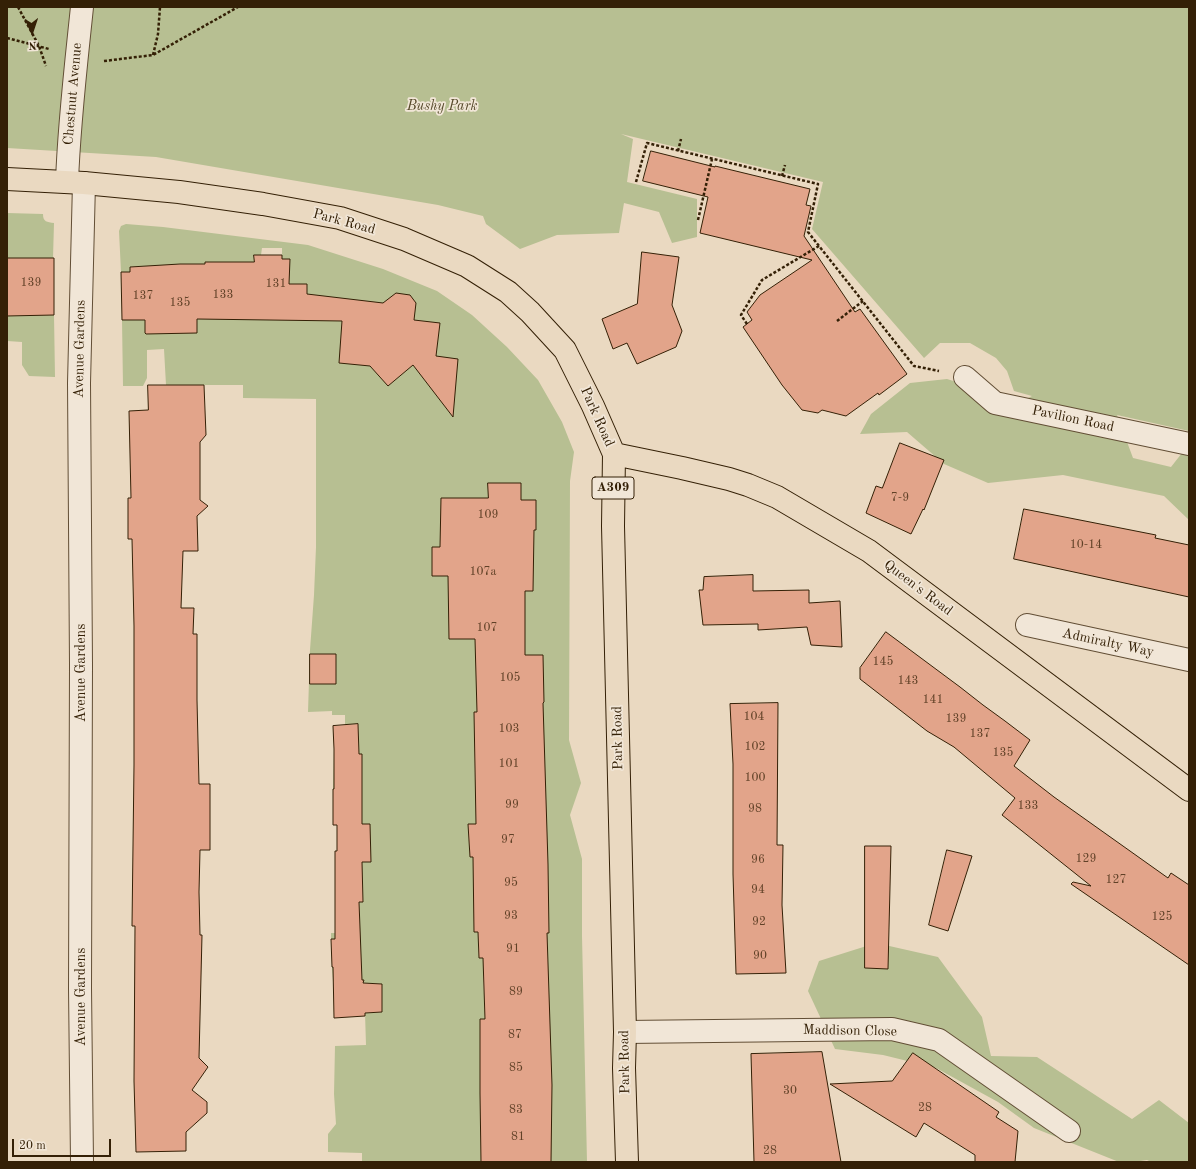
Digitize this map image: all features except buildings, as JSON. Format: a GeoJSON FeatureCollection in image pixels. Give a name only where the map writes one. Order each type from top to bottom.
{"type":"FeatureCollection","features":[{"type":"Feature","properties":{"kind":"main road","name":"Park Road"},"geometry":{"type":"LineString","coordinates":[[7,179],[75,183],[187,194],[263,204],[340,218],[404,239],[467,266],[508,292],[530,312],[565,350],[614,454],[613,534],[625,1032],[624,1068],[628,1162]]}},
{"type":"Feature","properties":{"kind":"main road","name":"Queen's Road"},"geometry":{"type":"LineString","coordinates":[[614,454],[729,479],[777,497],[869,551],[1189,790]]}},
{"type":"Feature","properties":{"kind":"street","name":"Chestnut Avenue"},"geometry":{"type":"LineString","coordinates":[[75,183],[68,151],[82,7]]}},
{"type":"Feature","properties":{"kind":"street","name":"Avenue Gardens"},"geometry":{"type":"LineString","coordinates":[[75,183],[79,383],[81,657],[80,988],[82,1162]]}},
{"type":"Feature","properties":{"kind":"street","name":"Pavilion Road"},"geometry":{"type":"LineString","coordinates":[[965,377],[995,403],[1189,444]]}},
{"type":"Feature","properties":{"kind":"street","name":"Admiralty Way"},"geometry":{"type":"LineString","coordinates":[[1027,626],[1189,660]]}},
{"type":"Feature","properties":{"kind":"street","name":"Maddison Close"},"geometry":{"type":"LineString","coordinates":[[625,1032],[892,1029],[939,1040],[1069,1131]]}},
{"type":"Feature","properties":{"kind":"path"},"geometry":{"type":"LineString","coordinates":[[18,7],[39,46],[46,68]]}},
{"type":"Feature","properties":{"kind":"path"},"geometry":{"type":"LineString","coordinates":[[153,55],[158,34],[160,7]]}},
{"type":"Feature","properties":{"kind":"path"},"geometry":{"type":"LineString","coordinates":[[7,38],[99,62],[153,55],[238,7]]}},
{"type":"Feature","properties":{"kind":"path"},"geometry":{"type":"LineString","coordinates":[[678,151],[681,139]]}},
{"type":"Feature","properties":{"kind":"path"},"geometry":{"type":"LineString","coordinates":[[636,182],[647,143],[818,184],[810,216],[808,232],[914,366],[965,377]]}},
{"type":"Feature","properties":{"kind":"path"},"geometry":{"type":"LineString","coordinates":[[698,220],[712,159]]}},
{"type":"Feature","properties":{"kind":"path"},"geometry":{"type":"LineString","coordinates":[[782,176],[785,165]]}},
{"type":"Feature","properties":{"kind":"path"},"geometry":{"type":"LineString","coordinates":[[747,324],[741,315],[762,280],[819,246]]}},
{"type":"Feature","properties":{"kind":"path"},"geometry":{"type":"LineString","coordinates":[[837,321],[863,301]]}},
{"type":"Feature","properties":{"kind":"green space","name":"Bushy Park"},"geometry":{"type":"Polygon","coordinates":[[[7,7],[1189,7],[1189,431],[1117,415],[1133,458],[1171,467],[1189,444],[1189,520],[1164,496],[1063,475],[988,483],[944,464],[907,432],[860,434],[871,414],[910,383],[947,379],[1020,402],[1032,396],[1014,391],[1007,371],[996,358],[970,343],[940,343],[924,358],[812,229],[823,182],[621,134],[633,139],[627,182],[697,199],[697,237],[672,243],[659,212],[624,203],[619,233],[557,235],[520,249],[486,224],[483,216],[438,205],[156,157],[7,148],[7,7]]]}},
{"type":"Feature","properties":{"kind":"green space"},"geometry":{"type":"Polygon","coordinates":[[[7,213],[43,214],[46,221],[54,223],[53,258],[7,258],[7,213]]]}},
{"type":"Feature","properties":{"kind":"green space"},"geometry":{"type":"Polygon","coordinates":[[[126,224],[163,227],[308,245],[383,269],[437,291],[472,315],[507,347],[538,380],[562,422],[574,452],[570,481],[569,740],[581,783],[570,815],[582,859],[582,936],[587,1162],[551,1162],[550,1092],[480,1093],[481,1162],[362,1162],[362,1153],[328,1152],[328,1134],[336,1124],[334,1094],[335,1046],[366,1045],[365,1013],[382,1012],[382,984],[363,983],[363,980],[333,981],[332,967],[359,967],[358,939],[331,939],[331,933],[360,933],[359,902],[363,901],[362,873],[335,874],[338,862],[370,862],[370,825],[362,824],[362,789],[333,789],[334,751],[359,750],[358,724],[345,725],[345,715],[332,715],[332,711],[308,712],[316,547],[316,399],[243,398],[243,385],[166,385],[164,349],[147,350],[147,378],[143,386],[123,386],[122,320],[145,320],[145,333],[197,333],[196,265],[181,264],[146,272],[145,266],[130,267],[130,272],[121,272],[119,231],[121,226],[126,224]],[[262,248],[261,255],[254,255],[254,289],[307,320],[307,284],[289,284],[289,259],[282,259],[282,248],[262,248]],[[488,483],[488,498],[441,498],[441,529],[536,500],[521,500],[521,483],[488,483]],[[434,547],[432,569],[456,576],[449,617],[449,639],[483,639],[523,591],[533,591],[533,561],[434,547]],[[543,709],[474,712],[475,780],[497,780],[543,709]],[[468,824],[470,857],[499,856],[479,824],[468,824]],[[474,900],[474,932],[501,932],[474,900]],[[547,939],[478,940],[479,958],[497,958],[483,975],[485,1011],[549,1009],[547,939]]]}},
{"type":"Feature","properties":{"kind":"green space"},"geometry":{"type":"Polygon","coordinates":[[[7,315],[54,315],[55,377],[29,376],[22,365],[22,342],[7,341],[7,315]]]}},
{"type":"Feature","properties":{"kind":"green space"},"geometry":{"type":"Polygon","coordinates":[[[876,943],[938,957],[982,1017],[991,1056],[1037,1057],[1132,1119],[1159,1100],[1189,1123],[1189,1162],[1151,1162],[1147,1160],[1119,1162],[1034,1128],[998,1102],[936,1068],[883,1055],[835,1049],[808,991],[819,961],[876,943]]]}}]}
